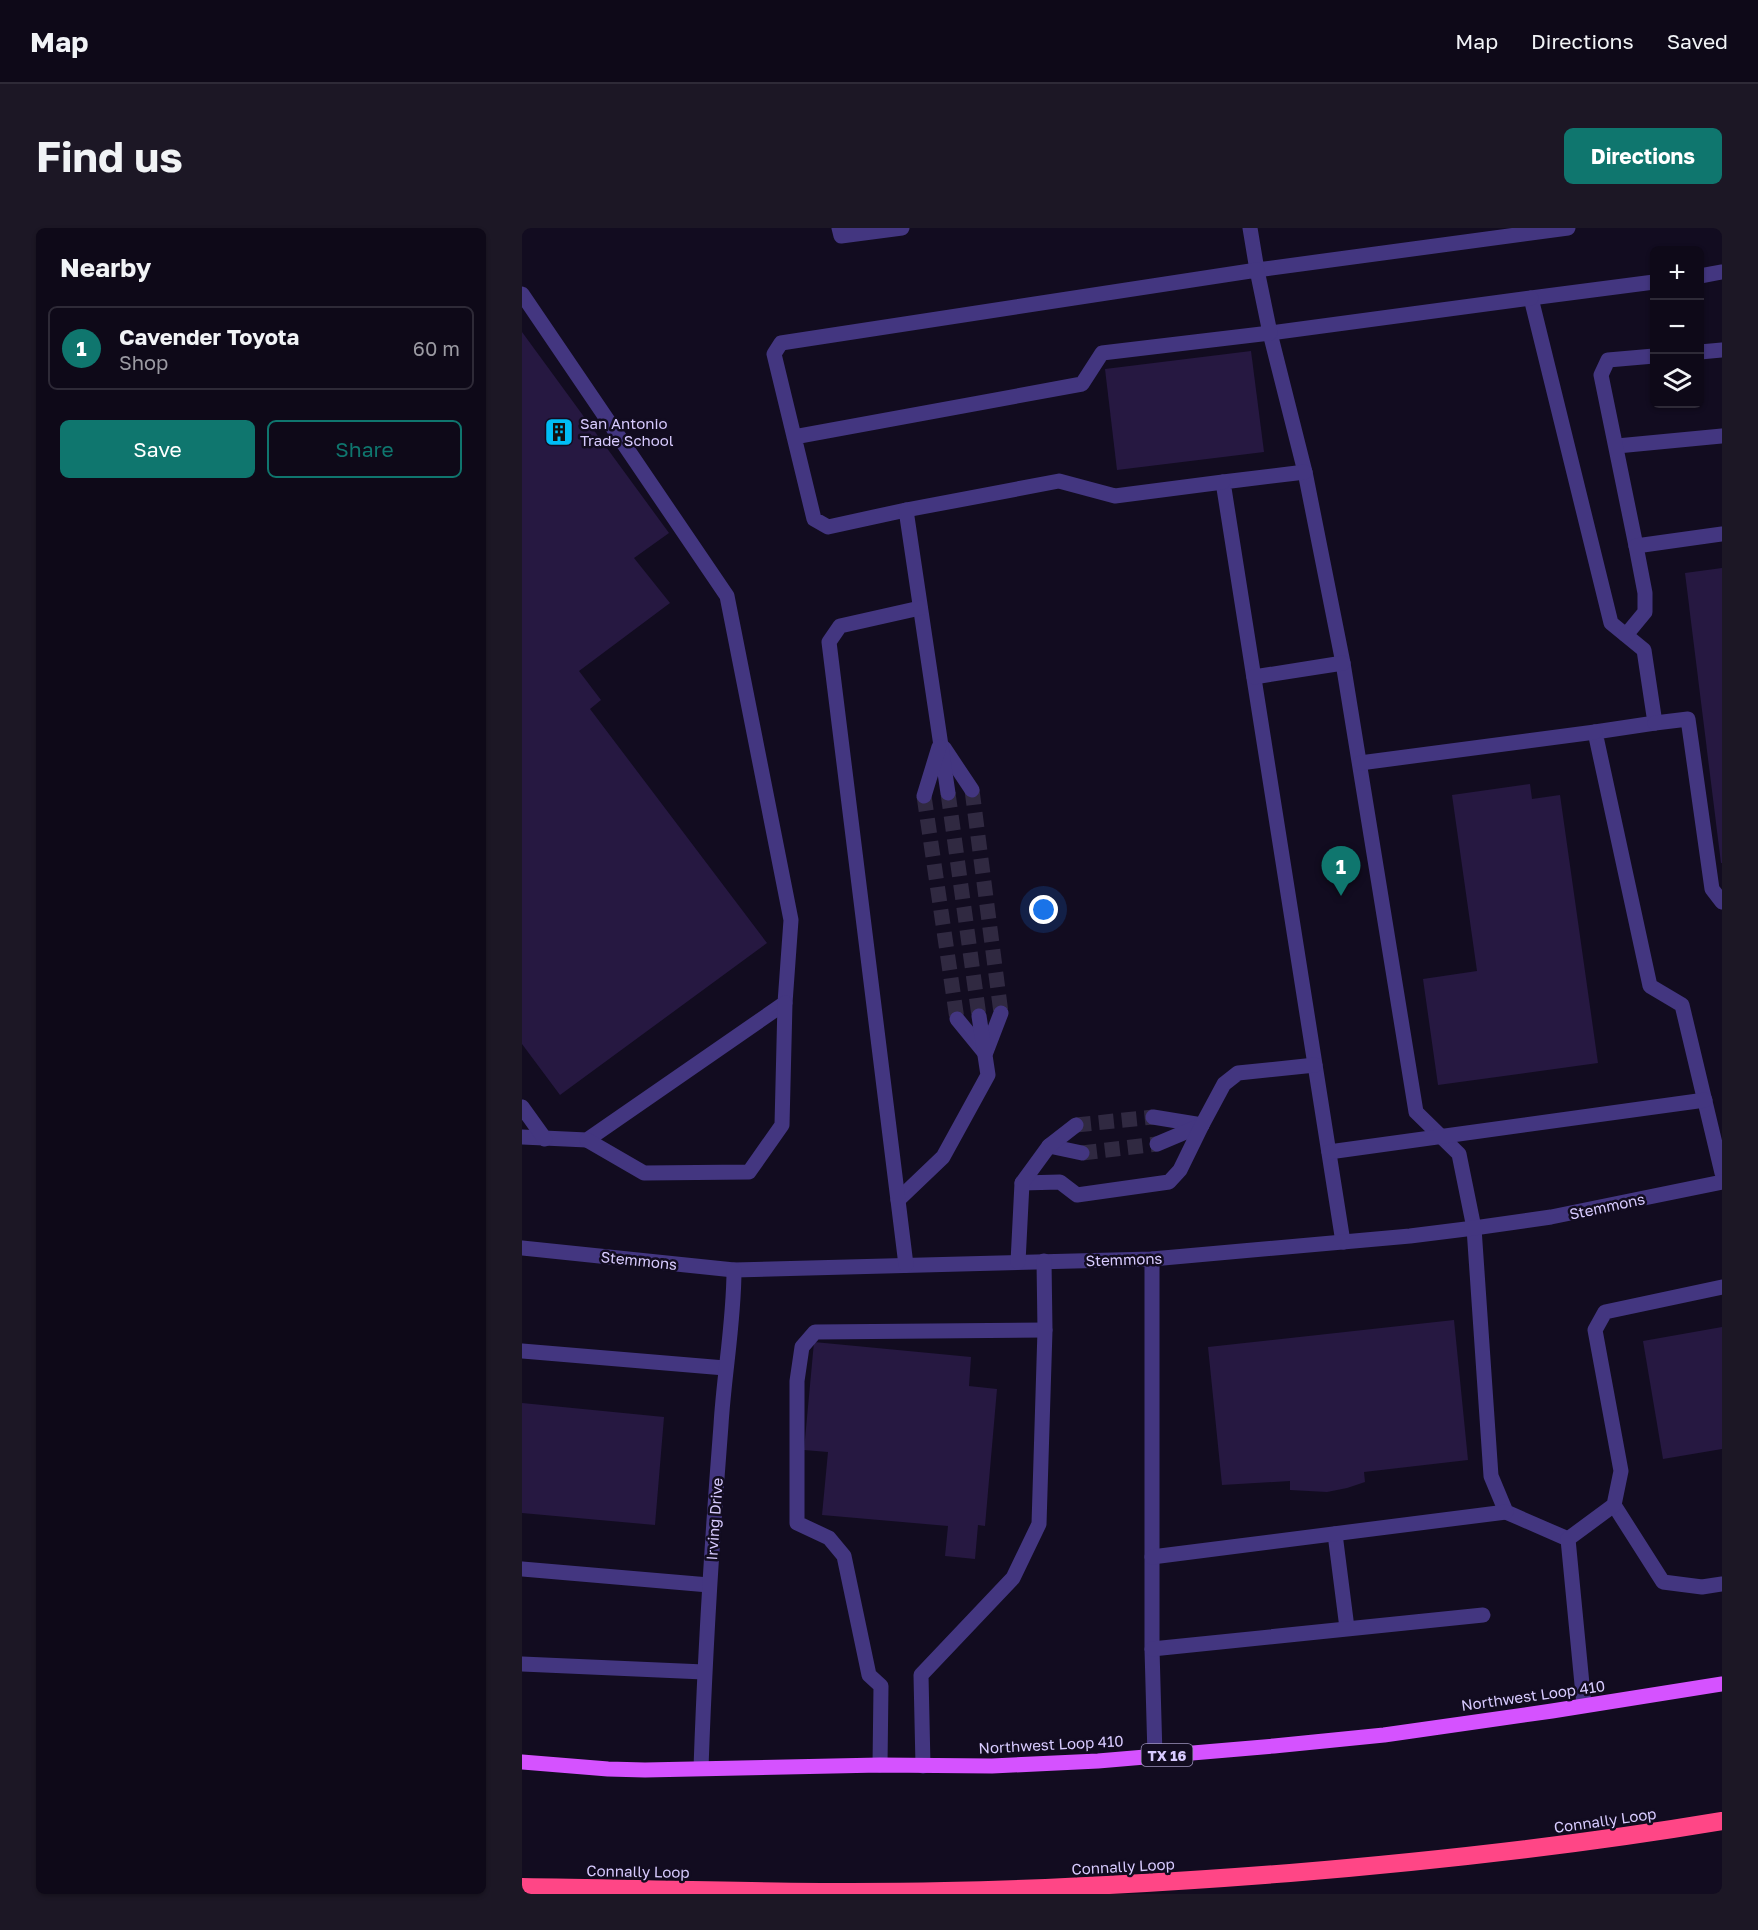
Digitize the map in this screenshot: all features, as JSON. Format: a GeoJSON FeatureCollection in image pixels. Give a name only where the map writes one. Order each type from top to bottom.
{"type":"FeatureCollection","features":[{"type":"Feature","properties":{"kind":"highway","name":"Connally Loop"},"geometry":{"type":"LineString","coordinates":[[522,1887],[875,1892],[1071,1888],[1233,1878],[1449,1858],[1576,1843],[1722,1821]]}},
{"type":"Feature","properties":{"kind":"main road","name":"Northwest Loop 410"},"geometry":{"type":"LineString","coordinates":[[522,1762],[608,1769],[880,1765],[992,1766],[1155,1756],[1384,1735],[1722,1684]]}},
{"type":"Feature","properties":{"kind":"street"},"geometry":{"type":"LineString","coordinates":[[839,228],[841,236],[902,228]]}},
{"type":"Feature","properties":{"kind":"street"},"geometry":{"type":"LineString","coordinates":[[1250,228],[1270,333],[1305,472],[1343,663],[1416,1112],[1460,1154],[1474,1228],[1491,1476],[1506,1512]]}},
{"type":"Feature","properties":{"kind":"street"},"geometry":{"type":"LineString","coordinates":[[1305,472],[1115,496],[1059,481],[828,527],[814,519],[774,354],[781,343],[1257,270],[1568,228]]}},
{"type":"Feature","properties":{"kind":"street"},"geometry":{"type":"LineString","coordinates":[[1704,275],[1722,272]]}},
{"type":"Feature","properties":{"kind":"street"},"geometry":{"type":"LineString","coordinates":[[794,436],[1082,384],[1102,353],[1650,283]]}},
{"type":"Feature","properties":{"kind":"street"},"geometry":{"type":"LineString","coordinates":[[522,294],[727,596],[791,920],[785,1003],[782,1125],[749,1172],[644,1173],[587,1140],[522,1137]]}},
{"type":"Feature","properties":{"kind":"street"},"geometry":{"type":"LineString","coordinates":[[1531,298],[1611,623],[1644,650],[1655,723]]}},
{"type":"Feature","properties":{"kind":"street"},"geometry":{"type":"LineString","coordinates":[[1704,352],[1722,350]]}},
{"type":"Feature","properties":{"kind":"street"},"geometry":{"type":"LineString","coordinates":[[1626,635],[1646,612],[1645,593],[1601,375],[1608,360],[1650,356]]}},
{"type":"Feature","properties":{"kind":"street"},"geometry":{"type":"LineString","coordinates":[[1617,446],[1722,436]]}},
{"type":"Feature","properties":{"kind":"street"},"geometry":{"type":"LineString","coordinates":[[1223,482],[1343,1242]]}},
{"type":"Feature","properties":{"kind":"street"},"geometry":{"type":"LineString","coordinates":[[906,510],[948,793]]}},
{"type":"Feature","properties":{"kind":"street"},"geometry":{"type":"LineString","coordinates":[[1636,546],[1722,534]]}},
{"type":"Feature","properties":{"kind":"street"},"geometry":{"type":"LineString","coordinates":[[906,1265],[829,642],[840,626],[920,608]]}},
{"type":"Feature","properties":{"kind":"street"},"geometry":{"type":"LineString","coordinates":[[1254,677],[1343,663]]}},
{"type":"Feature","properties":{"kind":"street"},"geometry":{"type":"LineString","coordinates":[[1360,763],[1688,719],[1712,889],[1722,902]]}},
{"type":"Feature","properties":{"kind":"street"},"geometry":{"type":"LineString","coordinates":[[1594,732],[1650,986],[1682,1005],[1722,1173]]}},
{"type":"Feature","properties":{"kind":"street"},"geometry":{"type":"LineString","coordinates":[[940,743],[972,789]]}},
{"type":"Feature","properties":{"kind":"street"},"geometry":{"type":"LineString","coordinates":[[924,796],[940,743]]}},
{"type":"Feature","properties":{"kind":"street"},"geometry":{"type":"LineString","coordinates":[[587,1140],[785,1003]]}},
{"type":"Feature","properties":{"kind":"street"},"geometry":{"type":"LineString","coordinates":[[985,1054],[1001,1013]]}},
{"type":"Feature","properties":{"kind":"street"},"geometry":{"type":"LineString","coordinates":[[898,1200],[943,1157],[988,1075],[980,1016]]}},
{"type":"Feature","properties":{"kind":"street"},"geometry":{"type":"LineString","coordinates":[[957,1019],[985,1054]]}},
{"type":"Feature","properties":{"kind":"street"},"geometry":{"type":"LineString","coordinates":[[1022,1183],[1060,1182],[1077,1195],[1169,1182],[1180,1170],[1224,1084],[1238,1073],[1315,1065]]}},
{"type":"Feature","properties":{"kind":"street"},"geometry":{"type":"LineString","coordinates":[[1329,1152],[1705,1100]]}},
{"type":"Feature","properties":{"kind":"street"},"geometry":{"type":"LineString","coordinates":[[522,1107],[545,1139]]}},
{"type":"Feature","properties":{"kind":"street"},"geometry":{"type":"LineString","coordinates":[[1153,1116],[1202,1125]]}},
{"type":"Feature","properties":{"kind":"street"},"geometry":{"type":"LineString","coordinates":[[1018,1262],[1022,1183],[1049,1146],[1076,1125]]}},
{"type":"Feature","properties":{"kind":"street"},"geometry":{"type":"LineString","coordinates":[[1157,1144],[1202,1125]]}},
{"type":"Feature","properties":{"kind":"street"},"geometry":{"type":"LineString","coordinates":[[1049,1146],[1082,1153]]}},
{"type":"Feature","properties":{"kind":"street","name":"Stemmons"},"geometry":{"type":"LineString","coordinates":[[522,1248],[734,1270],[1152,1259],[1410,1236],[1474,1228],[1551,1217],[1722,1182]]}},
{"type":"Feature","properties":{"kind":"street"},"geometry":{"type":"LineString","coordinates":[[1152,1259],[1152,1648],[1155,1756]]}},
{"type":"Feature","properties":{"kind":"street"},"geometry":{"type":"LineString","coordinates":[[923,1766],[921,1675],[1013,1578],[1039,1524],[1045,1330],[1044,1261]]}},
{"type":"Feature","properties":{"kind":"street","name":"Irving Drive"},"geometry":{"type":"LineString","coordinates":[[700,1768],[709,1585],[725,1368],[734,1301],[734,1270]]}},
{"type":"Feature","properties":{"kind":"street"},"geometry":{"type":"LineString","coordinates":[[1568,1539],[1614,1505],[1621,1471],[1595,1330],[1605,1312],[1722,1287]]}},
{"type":"Feature","properties":{"kind":"street"},"geometry":{"type":"LineString","coordinates":[[880,1765],[881,1686],[869,1676],[844,1556],[829,1538],[797,1522],[797,1381],[802,1347],[815,1332],[1045,1330]]}},
{"type":"Feature","properties":{"kind":"street"},"geometry":{"type":"LineString","coordinates":[[522,1351],[725,1368]]}},
{"type":"Feature","properties":{"kind":"street"},"geometry":{"type":"LineString","coordinates":[[1614,1505],[1663,1582],[1702,1587],[1722,1584]]}},
{"type":"Feature","properties":{"kind":"street"},"geometry":{"type":"LineString","coordinates":[[1152,1557],[1506,1512],[1568,1539]]}},
{"type":"Feature","properties":{"kind":"street"},"geometry":{"type":"LineString","coordinates":[[1335,1534],[1347,1629]]}},
{"type":"Feature","properties":{"kind":"street"},"geometry":{"type":"LineString","coordinates":[[1568,1539],[1584,1705]]}},
{"type":"Feature","properties":{"kind":"street"},"geometry":{"type":"LineString","coordinates":[[522,1569],[709,1585]]}},
{"type":"Feature","properties":{"kind":"street"},"geometry":{"type":"LineString","coordinates":[[1152,1648],[1483,1615]]}},
{"type":"Feature","properties":{"kind":"street"},"geometry":{"type":"LineString","coordinates":[[522,1664],[704,1672]]}},
{"type":"Feature","properties":{"kind":"building"},"geometry":{"type":"Polygon","coordinates":[[[522,332],[669,533],[634,558],[670,603],[579,671],[601,700],[590,709],[767,943],[560,1095],[522,1044],[522,332]]]}},
{"type":"Feature","properties":{"kind":"building"},"geometry":{"type":"Polygon","coordinates":[[[1251,351],[1264,452],[1117,470],[1105,369],[1251,351]]]}},
{"type":"Feature","properties":{"kind":"building"},"geometry":{"type":"Polygon","coordinates":[[[1722,568],[1722,863],[1721,863],[1685,573],[1722,568]]]}},
{"type":"Feature","properties":{"kind":"building"},"geometry":{"type":"Polygon","coordinates":[[[1530,784],[1532,799],[1560,795],[1598,1063],[1438,1085],[1423,979],[1477,971],[1452,795],[1530,784]]]}},
{"type":"Feature","properties":{"kind":"building"},"geometry":{"type":"Polygon","coordinates":[[[1454,1320],[1468,1460],[1364,1472],[1365,1482],[1327,1492],[1290,1490],[1290,1481],[1222,1485],[1208,1347],[1454,1320]]]}},
{"type":"Feature","properties":{"kind":"building"},"geometry":{"type":"Polygon","coordinates":[[[1722,1327],[1722,1449],[1663,1459],[1643,1341],[1722,1327]]]}},
{"type":"Feature","properties":{"kind":"building"},"geometry":{"type":"Polygon","coordinates":[[[814,1342],[971,1357],[969,1386],[997,1389],[985,1526],[978,1525],[975,1559],[945,1556],[948,1526],[822,1515],[828,1452],[804,1450],[814,1342]]]}},
{"type":"Feature","properties":{"kind":"building"},"geometry":{"type":"Polygon","coordinates":[[[522,1403],[664,1417],[655,1525],[522,1513],[522,1403]]]}},
{"type":"Feature","properties":{"kind":"tunnel"},"geometry":{"type":"LineString","coordinates":[[972,790],[1001,1013]]}},
{"type":"Feature","properties":{"kind":"tunnel"},"geometry":{"type":"LineString","coordinates":[[948,793],[979,1016]]}},
{"type":"Feature","properties":{"kind":"tunnel"},"geometry":{"type":"LineString","coordinates":[[924,796],[957,1019]]}},
{"type":"Feature","properties":{"kind":"tunnel"},"geometry":{"type":"LineString","coordinates":[[1076,1125],[1153,1117]]}},
{"type":"Feature","properties":{"kind":"tunnel"},"geometry":{"type":"LineString","coordinates":[[1082,1153],[1157,1144]]}},
{"type":"Feature","properties":{"kind":"place","name":"San Antonio Trade School"},"geometry":{"type":"Point","coordinates":[559,432]}},
{"type":"Feature","properties":{"kind":"place","name":"Cavender Toyota"},"geometry":{"type":"Point","coordinates":[1341,896]}}]}
